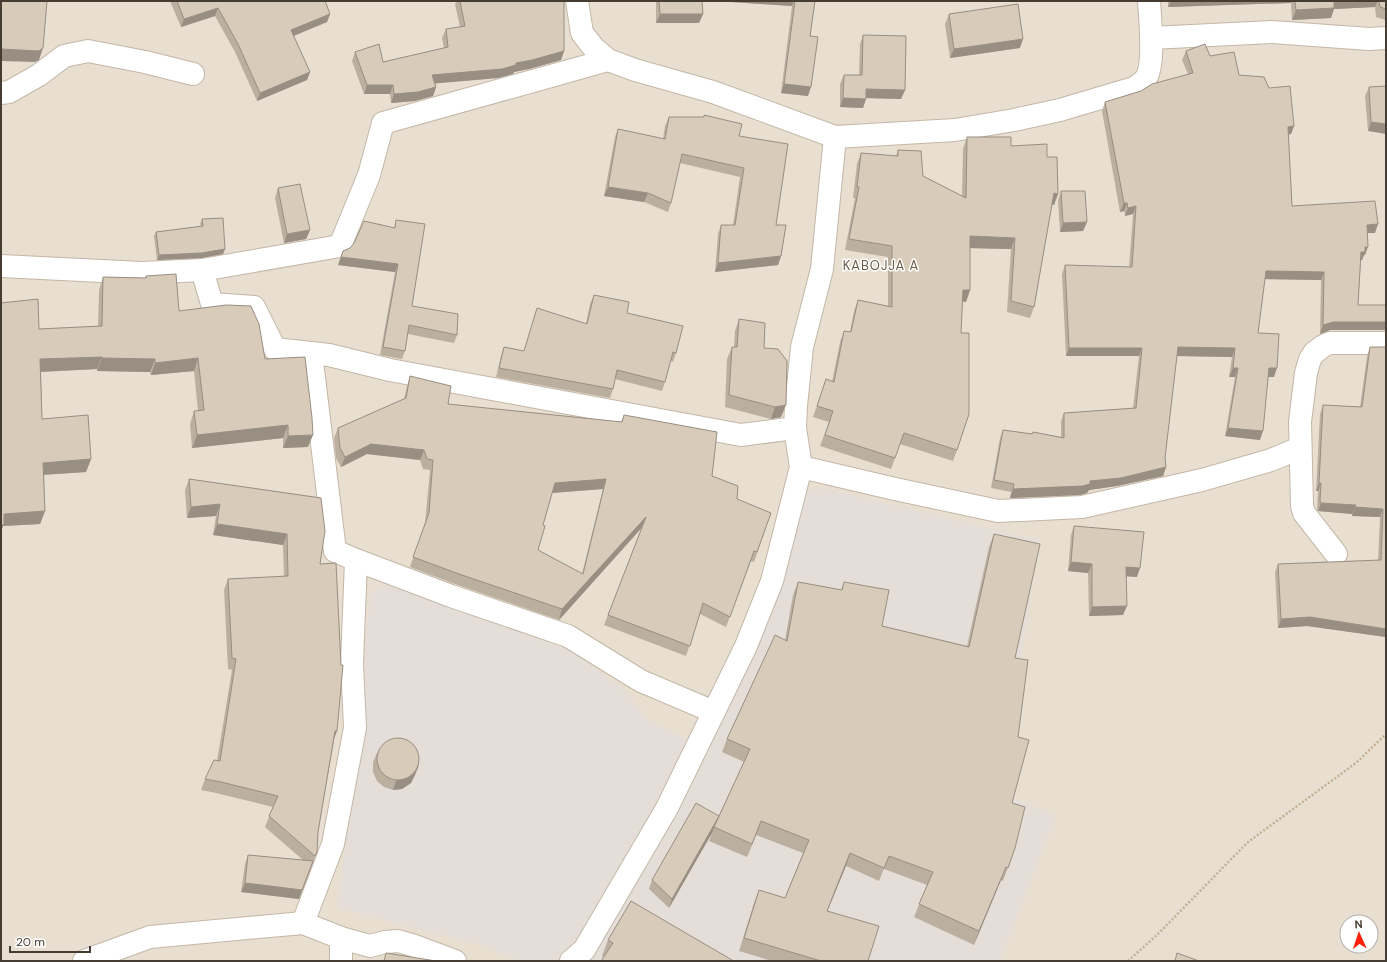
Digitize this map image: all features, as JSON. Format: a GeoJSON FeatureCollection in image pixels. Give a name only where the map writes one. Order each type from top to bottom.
{"type":"FeatureCollection","features":[{"type":"Feature","properties":{"kind":"street"},"geometry":{"type":"LineString","coordinates":[[577,1],[582,33],[593,47],[608,60],[635,70],[713,92],[835,137],[955,130],[1060,110],[1134,88],[1141,84],[1147,77],[1151,60],[1149,1]]}},
{"type":"Feature","properties":{"kind":"street"},"geometry":{"type":"LineString","coordinates":[[1151,38],[1272,32],[1370,39],[1386,38]]}},
{"type":"Feature","properties":{"kind":"street"},"geometry":{"type":"LineString","coordinates":[[1,93],[9,92],[39,75],[64,56],[88,51],[145,62],[192,74]]}},
{"type":"Feature","properties":{"kind":"street"},"geometry":{"type":"LineString","coordinates":[[1,266],[142,273],[202,270],[340,246],[369,175],[383,123],[608,60]]}},
{"type":"Feature","properties":{"kind":"street"},"geometry":{"type":"LineString","coordinates":[[571,961],[584,950],[667,808],[746,646],[772,581],[800,467],[795,428],[802,347],[822,269],[835,137]]}},
{"type":"Feature","properties":{"kind":"street"},"geometry":{"type":"LineString","coordinates":[[202,270],[212,304],[254,307],[275,349],[329,355],[390,370],[741,435],[795,428]]}},
{"type":"Feature","properties":{"kind":"street"},"geometry":{"type":"LineString","coordinates":[[1336,554],[1304,512],[1302,506],[1300,422],[1306,373],[1310,359],[1314,353],[1330,343],[1386,342]]}},
{"type":"Feature","properties":{"kind":"street"},"geometry":{"type":"LineString","coordinates":[[311,353],[335,551],[451,596],[568,636],[641,681],[714,712]]}},
{"type":"Feature","properties":{"kind":"street"},"geometry":{"type":"LineString","coordinates":[[800,467],[998,511],[1082,507],[1202,480],[1271,460],[1300,448]]}},
{"type":"Feature","properties":{"kind":"street"},"geometry":{"type":"LineString","coordinates":[[303,923],[333,844],[355,728],[352,663],[356,560]]}},
{"type":"Feature","properties":{"kind":"street"},"geometry":{"type":"LineString","coordinates":[[84,961],[150,937],[303,923],[341,938],[370,946],[384,942],[398,941],[455,961]]}},
{"type":"Feature","properties":{"kind":"street"},"geometry":{"type":"LineString","coordinates":[[341,938],[341,961]]}},
{"type":"Feature","properties":{"kind":"path"},"geometry":{"type":"LineString","coordinates":[[1128,961],[1158,934],[1248,842],[1356,764],[1386,734]]}},
{"type":"Feature","properties":{"kind":"shaded area"},"geometry":{"type":"Polygon","coordinates":[[[1,1],[1386,1],[1386,961],[1,961],[1,1]]]}},
{"type":"Feature","properties":{"kind":"shaded area"},"geometry":{"type":"Polygon","coordinates":[[[822,488],[1039,540],[1001,794],[1056,815],[1000,961],[516,961],[485,946],[337,908],[364,707],[366,635],[371,592],[388,585],[573,651],[627,692],[646,718],[693,743],[800,491],[822,488]]]}},
{"type":"Feature","properties":{"kind":"building"},"geometry":{"type":"Polygon","coordinates":[[[1,1],[47,1],[43,48],[39,51],[1,49],[1,1]]]}},
{"type":"Feature","properties":{"kind":"building"},"geometry":{"type":"Polygon","coordinates":[[[177,1],[325,1],[330,14],[291,30],[310,72],[260,93],[238,44],[218,8],[184,19],[177,1]]]}},
{"type":"Feature","properties":{"kind":"building"},"geometry":{"type":"Polygon","coordinates":[[[460,1],[564,1],[564,51],[516,63],[516,65],[502,69],[432,75],[436,87],[418,92],[394,94],[393,85],[367,85],[355,52],[379,44],[383,62],[448,47],[446,29],[465,26],[460,1]]]}},
{"type":"Feature","properties":{"kind":"building"},"geometry":{"type":"Polygon","coordinates":[[[659,1],[702,1],[703,14],[660,14],[659,1]]]}},
{"type":"Feature","properties":{"kind":"building"},"geometry":{"type":"Polygon","coordinates":[[[795,1],[815,1],[810,36],[818,37],[811,87],[784,84],[795,1]]]}},
{"type":"Feature","properties":{"kind":"building"},"geometry":{"type":"Polygon","coordinates":[[[1295,1],[1334,1],[1334,8],[1296,10],[1295,1]]]}},
{"type":"Feature","properties":{"kind":"building"},"geometry":{"type":"Polygon","coordinates":[[[1379,1],[1386,1],[1386,9],[1380,7],[1379,1]]]}},
{"type":"Feature","properties":{"kind":"building"},"geometry":{"type":"Polygon","coordinates":[[[1018,4],[1023,39],[954,49],[949,14],[1018,4]]]}},
{"type":"Feature","properties":{"kind":"building"},"geometry":{"type":"Polygon","coordinates":[[[863,35],[906,36],[905,90],[866,89],[866,99],[843,98],[844,75],[862,75],[863,35]]]}},
{"type":"Feature","properties":{"kind":"building"},"geometry":{"type":"Polygon","coordinates":[[[1205,44],[1210,56],[1234,52],[1239,75],[1264,77],[1269,88],[1290,86],[1294,126],[1288,127],[1292,206],[1375,201],[1378,224],[1367,225],[1368,247],[1365,247],[1365,252],[1361,252],[1358,305],[1386,305],[1386,322],[1333,322],[1323,325],[1324,272],[1266,271],[1258,333],[1279,334],[1277,368],[1269,368],[1263,431],[1228,428],[1238,368],[1233,368],[1235,348],[1178,347],[1165,458],[1166,467],[1121,478],[1090,481],[1090,484],[1083,486],[1013,489],[1014,484],[994,480],[1003,430],[1032,434],[1033,432],[1064,438],[1064,413],[1136,408],[1142,348],[1069,348],[1065,265],[1132,267],[1136,206],[1128,208],[1127,203],[1124,203],[1105,102],[1141,91],[1152,84],[1193,73],[1186,51],[1205,44]]]}},
{"type":"Feature","properties":{"kind":"building"},"geometry":{"type":"Polygon","coordinates":[[[1386,86],[1386,124],[1371,122],[1369,87],[1386,86]]]}},
{"type":"Feature","properties":{"kind":"building"},"geometry":{"type":"Polygon","coordinates":[[[704,115],[742,124],[739,136],[788,144],[776,225],[786,225],[781,256],[718,263],[721,225],[735,225],[744,168],[682,154],[671,203],[648,193],[608,187],[618,129],[665,139],[669,117],[704,117],[704,115]]]}},
{"type":"Feature","properties":{"kind":"building"},"geometry":{"type":"Polygon","coordinates":[[[967,137],[1011,137],[1011,146],[1047,144],[1047,157],[1057,157],[1058,194],[1054,193],[1034,307],[1011,301],[1015,238],[970,236],[970,290],[963,290],[961,333],[969,333],[969,414],[957,450],[904,433],[895,458],[825,435],[833,411],[817,406],[826,379],[834,382],[844,331],[851,332],[858,300],[892,307],[892,246],[849,239],[859,187],[857,187],[861,153],[898,156],[898,150],[921,151],[923,176],[966,198],[967,137]]]}},
{"type":"Feature","properties":{"kind":"building"},"geometry":{"type":"Polygon","coordinates":[[[300,184],[310,230],[287,234],[278,188],[300,184]]]}},
{"type":"Feature","properties":{"kind":"building"},"geometry":{"type":"Polygon","coordinates":[[[1061,191],[1085,191],[1087,222],[1063,223],[1061,191]]]}},
{"type":"Feature","properties":{"kind":"building"},"geometry":{"type":"Polygon","coordinates":[[[223,218],[225,249],[202,253],[159,255],[156,232],[203,226],[202,219],[223,218]]]}},
{"type":"Feature","properties":{"kind":"building"},"geometry":{"type":"Polygon","coordinates":[[[396,220],[425,224],[412,306],[458,314],[457,335],[409,325],[405,351],[383,347],[398,264],[341,257],[343,251],[350,248],[354,243],[364,221],[395,228],[396,220]]]}},
{"type":"Feature","properties":{"kind":"building"},"geometry":{"type":"Polygon","coordinates":[[[176,274],[179,311],[226,305],[251,306],[259,324],[265,359],[305,357],[313,435],[288,436],[288,425],[197,435],[194,411],[204,410],[198,358],[155,363],[155,359],[102,357],[40,359],[42,419],[88,415],[91,459],[43,463],[45,511],[4,514],[4,525],[1,525],[1,303],[38,299],[39,329],[102,326],[103,277],[146,278],[146,276],[176,274]]]}},
{"type":"Feature","properties":{"kind":"building"},"geometry":{"type":"Polygon","coordinates":[[[594,295],[629,302],[627,313],[683,326],[676,353],[673,352],[665,382],[617,370],[613,389],[499,368],[504,347],[524,351],[537,308],[587,324],[594,295]]]}},
{"type":"Feature","properties":{"kind":"building"},"geometry":{"type":"Polygon","coordinates":[[[739,319],[765,323],[764,348],[778,349],[787,361],[786,405],[775,407],[729,395],[732,347],[737,347],[739,319]]]}},
{"type":"Feature","properties":{"kind":"building"},"geometry":{"type":"Polygon","coordinates":[[[1370,347],[1386,347],[1386,629],[1310,617],[1281,619],[1278,564],[1381,560],[1383,509],[1355,507],[1356,505],[1321,503],[1321,483],[1319,483],[1323,405],[1362,407],[1370,347]]]}},
{"type":"Feature","properties":{"kind":"building"},"geometry":{"type":"Polygon","coordinates":[[[410,376],[451,386],[448,404],[622,422],[624,415],[717,432],[712,476],[738,486],[737,499],[771,513],[757,552],[754,551],[730,617],[703,603],[690,646],[608,615],[646,517],[562,609],[413,557],[429,513],[433,460],[427,459],[424,450],[371,444],[345,457],[340,448],[338,428],[406,398],[410,376]],[[606,479],[555,483],[543,525],[545,526],[538,550],[583,574],[606,479]]]}},
{"type":"Feature","properties":{"kind":"building"},"geometry":{"type":"Polygon","coordinates":[[[189,479],[321,498],[325,531],[320,564],[336,563],[341,665],[343,665],[337,731],[335,731],[318,832],[317,852],[315,856],[269,816],[278,796],[205,779],[214,760],[220,761],[236,659],[232,658],[228,579],[288,576],[287,534],[217,524],[220,504],[191,507],[189,479]]]}},
{"type":"Feature","properties":{"kind":"building"},"geometry":{"type":"Polygon","coordinates":[[[1074,526],[1144,532],[1140,568],[1126,567],[1127,606],[1092,607],[1092,564],[1071,562],[1074,526]]]}},
{"type":"Feature","properties":{"kind":"building"},"geometry":{"type":"Polygon","coordinates":[[[994,534],[1040,544],[1015,658],[1028,660],[1018,737],[1029,740],[1012,803],[1025,807],[1015,848],[1008,868],[1006,867],[979,931],[919,904],[933,872],[889,856],[884,868],[850,853],[827,911],[879,926],[868,961],[821,961],[744,938],[759,890],[785,898],[809,840],[761,821],[752,844],[714,827],[750,749],[727,739],[775,635],[787,641],[798,582],[842,590],[844,582],[889,590],[882,626],[969,647],[994,534]]]}},
{"type":"Feature","properties":{"kind":"building"},"geometry":{"type":"Polygon","coordinates":[[[394,738],[402,738],[410,741],[416,747],[419,759],[416,771],[410,777],[402,780],[394,780],[386,777],[380,771],[377,763],[377,755],[380,747],[386,741],[394,738]]]}},
{"type":"Feature","properties":{"kind":"building"},"geometry":{"type":"Polygon","coordinates":[[[696,803],[719,816],[672,899],[652,880],[696,803]]]}},
{"type":"Feature","properties":{"kind":"building"},"geometry":{"type":"Polygon","coordinates":[[[248,855],[313,861],[302,890],[245,883],[248,855]]]}},
{"type":"Feature","properties":{"kind":"building"},"geometry":{"type":"Polygon","coordinates":[[[631,901],[732,961],[601,961],[613,943],[608,940],[631,901]]]}},
{"type":"Feature","properties":{"kind":"building"},"geometry":{"type":"Polygon","coordinates":[[[386,953],[436,961],[384,961],[386,953]]]}},
{"type":"Feature","properties":{"kind":"building"},"geometry":{"type":"Polygon","coordinates":[[[1177,953],[1199,961],[1175,961],[1177,953]]]}},
{"type":"Feature","properties":{"kind":"district","name":"KABOJJA A"},"geometry":{"type":"Point","coordinates":[881,265]}}]}
